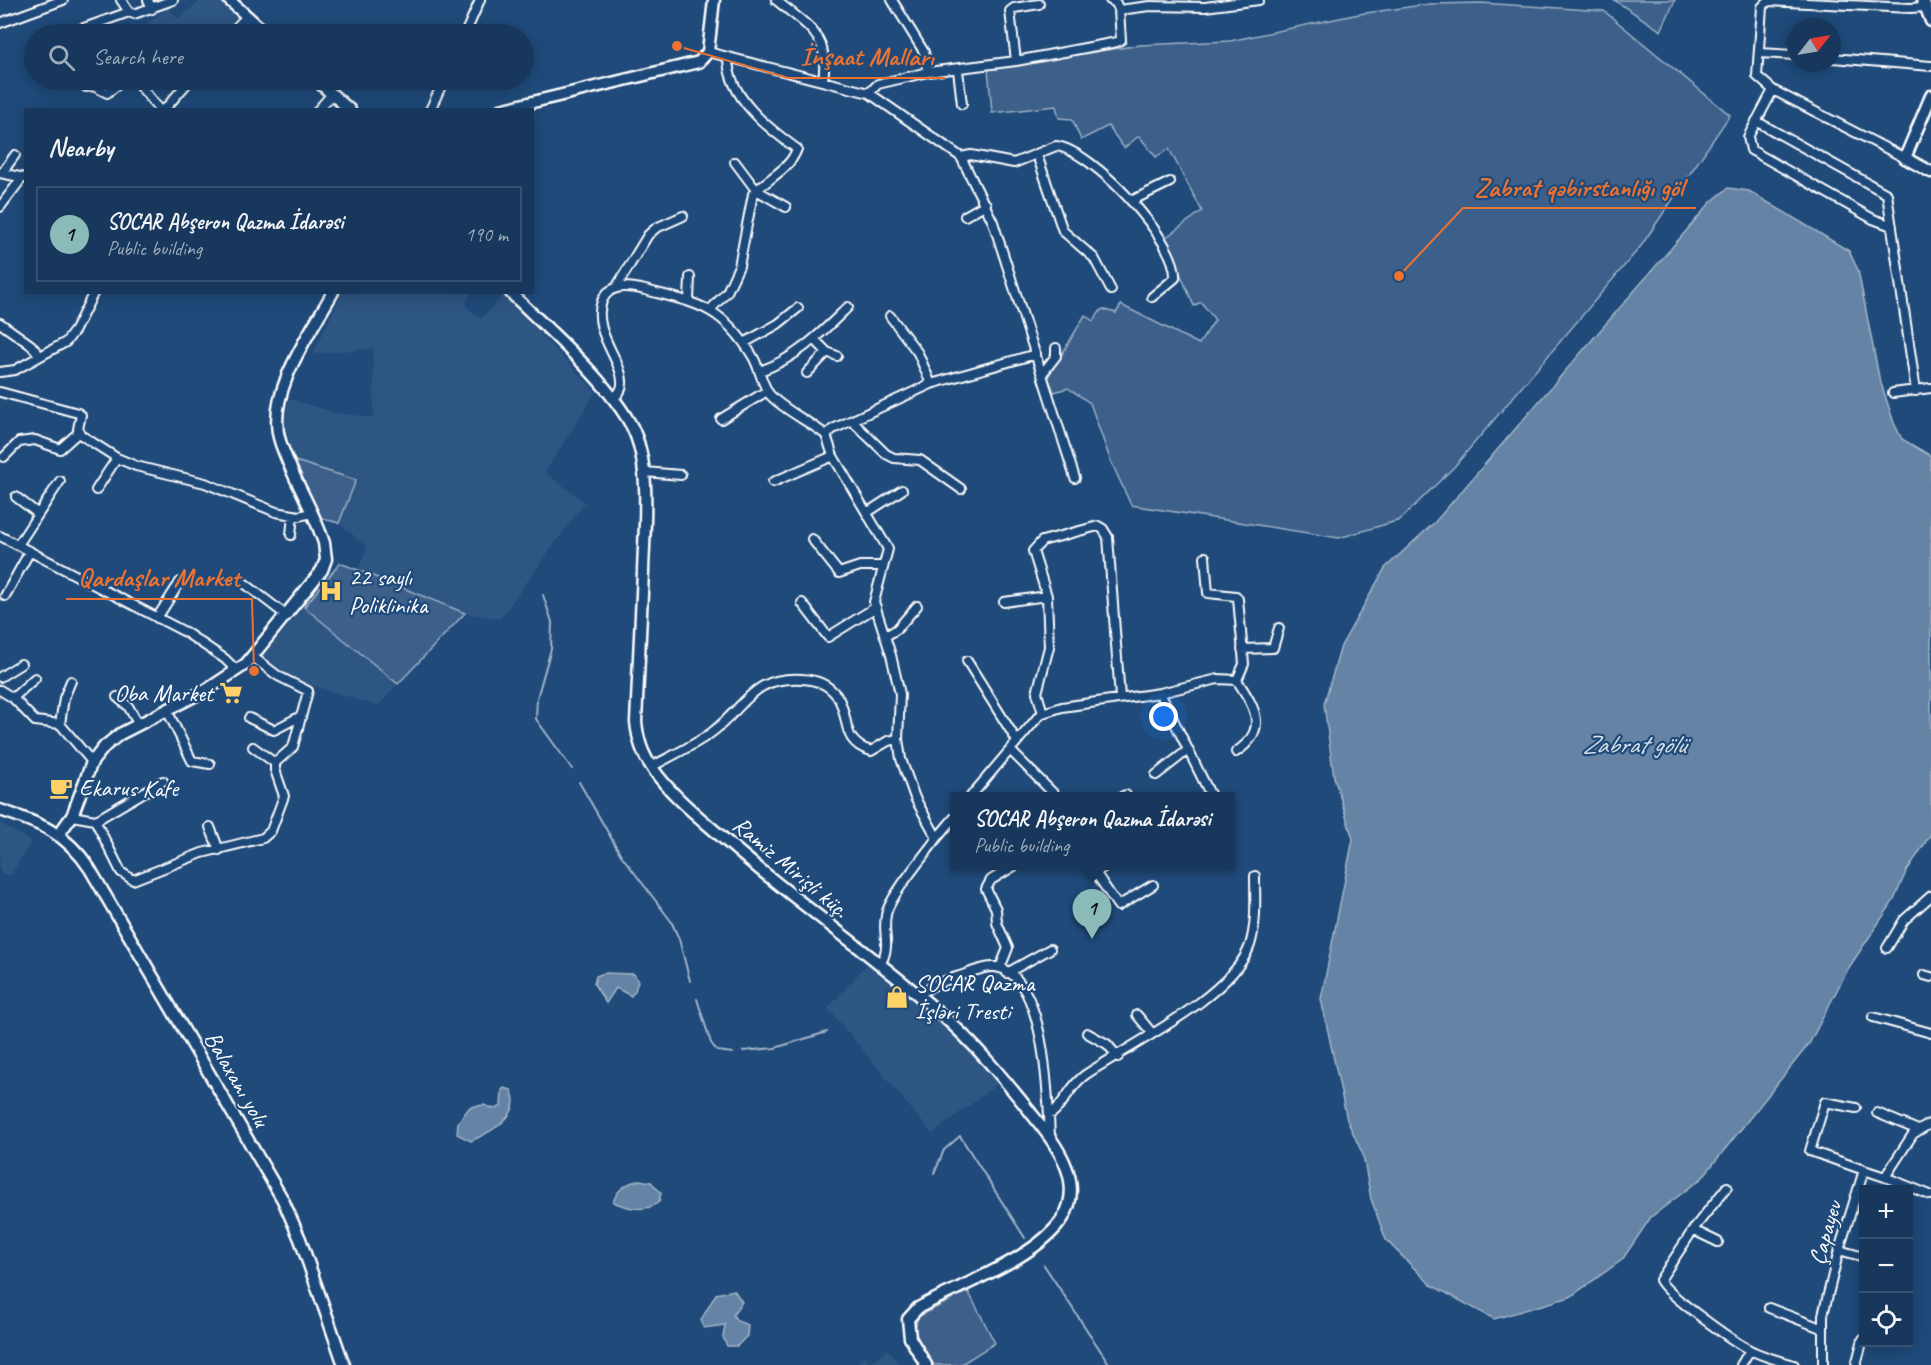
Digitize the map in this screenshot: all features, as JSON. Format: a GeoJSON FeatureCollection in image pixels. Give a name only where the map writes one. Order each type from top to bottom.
{"type":"FeatureCollection","features":[{"type":"Feature","properties":{"kind":"street"},"geometry":{"type":"LineString","coordinates":[[0,23],[63,0]]}},
{"type":"Feature","properties":{"kind":"street"},"geometry":{"type":"LineString","coordinates":[[121,0],[129,12]]}},
{"type":"Feature","properties":{"kind":"street"},"geometry":{"type":"LineString","coordinates":[[148,0],[152,9]]}},
{"type":"Feature","properties":{"kind":"street"},"geometry":{"type":"LineString","coordinates":[[95,24],[129,12],[138,13],[152,9],[173,0]]}},
{"type":"Feature","properties":{"kind":"street"},"geometry":{"type":"LineString","coordinates":[[469,24],[480,0]]}},
{"type":"Feature","properties":{"kind":"street"},"geometry":{"type":"LineString","coordinates":[[508,108],[693,64],[703,59],[708,52],[714,0]]}},
{"type":"Feature","properties":{"kind":"street"},"geometry":{"type":"LineString","coordinates":[[776,0],[812,31],[823,47],[826,57],[823,80]]}},
{"type":"Feature","properties":{"kind":"street"},"geometry":{"type":"LineString","coordinates":[[892,0],[924,52],[928,72]]}},
{"type":"Feature","properties":{"kind":"street"},"geometry":{"type":"LineString","coordinates":[[869,93],[878,84],[928,72],[1016,61],[1117,42],[1121,40],[1123,33],[1119,10],[1116,3],[1110,0]]}},
{"type":"Feature","properties":{"kind":"street"},"geometry":{"type":"LineString","coordinates":[[1119,10],[1150,6],[1205,7],[1258,0]]}},
{"type":"Feature","properties":{"kind":"street"},"geometry":{"type":"LineString","coordinates":[[1931,21],[1924,3],[1910,8],[1768,1],[1762,7],[1757,76],[1773,90],[1931,172]]}},
{"type":"Feature","properties":{"kind":"street"},"geometry":{"type":"LineString","coordinates":[[234,2],[256,24]]}},
{"type":"Feature","properties":{"kind":"street"},"geometry":{"type":"LineString","coordinates":[[1016,61],[1010,11],[1014,8],[1040,4]]}},
{"type":"Feature","properties":{"kind":"street"},"geometry":{"type":"LineString","coordinates":[[239,24],[247,16]]}},
{"type":"Feature","properties":{"kind":"street"},"geometry":{"type":"LineString","coordinates":[[708,52],[728,59],[770,66],[869,93],[961,157],[986,204],[1075,478]]}},
{"type":"Feature","properties":{"kind":"street"},"geometry":{"type":"LineString","coordinates":[[1759,53],[1787,55]]}},
{"type":"Feature","properties":{"kind":"street"},"geometry":{"type":"LineString","coordinates":[[710,310],[727,292],[739,266],[751,199],[756,190],[778,174],[794,158],[797,149],[752,111],[732,80],[728,59]]}},
{"type":"Feature","properties":{"kind":"street"},"geometry":{"type":"LineString","coordinates":[[1841,59],[1931,66]]}},
{"type":"Feature","properties":{"kind":"street"},"geometry":{"type":"LineString","coordinates":[[958,70],[962,104]]}},
{"type":"Feature","properties":{"kind":"street"},"geometry":{"type":"LineString","coordinates":[[144,90],[160,108]]}},
{"type":"Feature","properties":{"kind":"street"},"geometry":{"type":"LineString","coordinates":[[164,108],[181,90]]}},
{"type":"Feature","properties":{"kind":"street"},"geometry":{"type":"LineString","coordinates":[[327,90],[348,108]]}},
{"type":"Feature","properties":{"kind":"street"},"geometry":{"type":"LineString","coordinates":[[431,108],[439,90]]}},
{"type":"Feature","properties":{"kind":"street"},"geometry":{"type":"LineString","coordinates":[[1773,90],[1748,137],[1751,150],[1873,219],[1892,226]]}},
{"type":"Feature","properties":{"kind":"street"},"geometry":{"type":"LineString","coordinates":[[320,108],[332,94]]}},
{"type":"Feature","properties":{"kind":"street"},"geometry":{"type":"LineString","coordinates":[[1905,158],[1931,96]]}},
{"type":"Feature","properties":{"kind":"street"},"geometry":{"type":"LineString","coordinates":[[1756,121],[1887,194],[1916,391]]}},
{"type":"Feature","properties":{"kind":"street"},"geometry":{"type":"LineString","coordinates":[[961,157],[971,155],[1014,163],[1037,156],[1056,146],[1070,150],[1118,187],[1160,238],[1176,271],[1171,283],[1152,297]]}},
{"type":"Feature","properties":{"kind":"street"},"geometry":{"type":"LineString","coordinates":[[0,207],[24,178],[1,173],[15,154]]}},
{"type":"Feature","properties":{"kind":"street"},"geometry":{"type":"LineString","coordinates":[[1037,156],[1063,231],[1094,258],[1111,290]]}},
{"type":"Feature","properties":{"kind":"street"},"geometry":{"type":"LineString","coordinates":[[735,162],[756,190],[786,207]]}},
{"type":"Feature","properties":{"kind":"street"},"geometry":{"type":"LineString","coordinates":[[1131,201],[1170,182]]}},
{"type":"Feature","properties":{"kind":"street"},"geometry":{"type":"LineString","coordinates":[[965,216],[986,204]]}},
{"type":"Feature","properties":{"kind":"street"},"geometry":{"type":"LineString","coordinates":[[613,399],[621,390],[622,382],[604,337],[600,308],[605,296],[617,286],[648,235],[656,228],[683,216]]}},
{"type":"Feature","properties":{"kind":"street"},"geometry":{"type":"LineString","coordinates":[[689,300],[690,277]]}},
{"type":"Feature","properties":{"kind":"street"},"geometry":{"type":"LineString","coordinates":[[617,286],[629,286],[689,300],[710,310],[730,324],[744,342],[760,371],[767,391],[781,404],[826,435],[833,456],[888,549],[889,555],[874,595],[900,694],[898,739],[907,779],[938,838]]}},
{"type":"Feature","properties":{"kind":"street"},"geometry":{"type":"LineString","coordinates":[[0,372],[15,370],[66,342],[93,294]]}},
{"type":"Feature","properties":{"kind":"street"},"geometry":{"type":"LineString","coordinates":[[0,810],[58,834],[72,816],[92,762],[111,740],[237,671],[253,657],[316,581],[325,565],[324,543],[283,449],[277,417],[286,380],[332,294]]}},
{"type":"Feature","properties":{"kind":"street","name":"Ramiz Mirişli küç."},"geometry":{"type":"LineString","coordinates":[[512,294],[613,399],[636,435],[644,472],[636,722],[640,745],[651,767],[686,805],[744,857],[920,996],[981,1052],[1050,1137],[1064,1158],[1070,1177],[1070,1196],[1065,1213],[1052,1232],[1029,1250],[912,1314],[906,1327],[926,1365]]}},
{"type":"Feature","properties":{"kind":"street"},"geometry":{"type":"LineString","coordinates":[[760,371],[789,359],[849,307]]}},
{"type":"Feature","properties":{"kind":"street"},"geometry":{"type":"LineString","coordinates":[[744,342],[778,324],[798,308]]}},
{"type":"Feature","properties":{"kind":"street"},"geometry":{"type":"LineString","coordinates":[[890,316],[918,353],[931,384]]}},
{"type":"Feature","properties":{"kind":"street"},"geometry":{"type":"LineString","coordinates":[[0,323],[31,345],[40,356]]}},
{"type":"Feature","properties":{"kind":"street"},"geometry":{"type":"LineString","coordinates":[[814,339],[827,352],[837,356]]}},
{"type":"Feature","properties":{"kind":"street"},"geometry":{"type":"LineString","coordinates":[[1042,374],[1056,356],[1056,348]]}},
{"type":"Feature","properties":{"kind":"street"},"geometry":{"type":"LineString","coordinates":[[807,373],[827,352]]}},
{"type":"Feature","properties":{"kind":"street"},"geometry":{"type":"LineString","coordinates":[[826,435],[931,384],[1036,354]]}},
{"type":"Feature","properties":{"kind":"street"},"geometry":{"type":"LineString","coordinates":[[1893,393],[1931,388]]}},
{"type":"Feature","properties":{"kind":"street"},"geometry":{"type":"LineString","coordinates":[[721,419],[767,391]]}},
{"type":"Feature","properties":{"kind":"street"},"geometry":{"type":"LineString","coordinates":[[0,392],[78,413],[81,419],[79,432],[60,449],[35,440],[19,442],[4,457]]}},
{"type":"Feature","properties":{"kind":"street"},"geometry":{"type":"LineString","coordinates":[[852,422],[886,454],[894,458],[920,460],[961,489]]}},
{"type":"Feature","properties":{"kind":"street"},"geometry":{"type":"LineString","coordinates":[[79,432],[117,458],[148,470],[206,483],[276,512],[293,516],[312,513]]}},
{"type":"Feature","properties":{"kind":"street"},"geometry":{"type":"LineString","coordinates":[[772,482],[833,456]]}},
{"type":"Feature","properties":{"kind":"street"},"geometry":{"type":"LineString","coordinates":[[96,490],[117,458]]}},
{"type":"Feature","properties":{"kind":"street"},"geometry":{"type":"LineString","coordinates":[[644,472],[681,475]]}},
{"type":"Feature","properties":{"kind":"street"},"geometry":{"type":"LineString","coordinates":[[18,545],[60,481]]}},
{"type":"Feature","properties":{"kind":"street"},"geometry":{"type":"LineString","coordinates":[[868,512],[902,490]]}},
{"type":"Feature","properties":{"kind":"street"},"geometry":{"type":"LineString","coordinates":[[16,497],[37,513]]}},
{"type":"Feature","properties":{"kind":"street"},"geometry":{"type":"LineString","coordinates":[[291,535],[293,516]]}},
{"type":"Feature","properties":{"kind":"street"},"geometry":{"type":"LineString","coordinates":[[1043,712],[1037,693],[1049,647],[1047,596],[1033,550],[1042,541],[1098,526],[1108,537],[1120,698]]}},
{"type":"Feature","properties":{"kind":"street"},"geometry":{"type":"LineString","coordinates":[[0,536],[198,640],[237,671]]}},
{"type":"Feature","properties":{"kind":"street"},"geometry":{"type":"LineString","coordinates":[[812,539],[839,573],[860,566],[883,566]]}},
{"type":"Feature","properties":{"kind":"street"},"geometry":{"type":"LineString","coordinates":[[5,596],[30,551]]}},
{"type":"Feature","properties":{"kind":"street"},"geometry":{"type":"LineString","coordinates":[[1205,557],[1208,593],[1236,596],[1238,599],[1244,663],[1237,680]]}},
{"type":"Feature","properties":{"kind":"street"},"geometry":{"type":"LineString","coordinates":[[157,618],[180,582]]}},
{"type":"Feature","properties":{"kind":"street"},"geometry":{"type":"LineString","coordinates":[[244,583],[287,616]]}},
{"type":"Feature","properties":{"kind":"street"},"geometry":{"type":"LineString","coordinates":[[1004,602],[1047,596]]}},
{"type":"Feature","properties":{"kind":"street"},"geometry":{"type":"LineString","coordinates":[[802,603],[828,637],[876,607]]}},
{"type":"Feature","properties":{"kind":"street"},"geometry":{"type":"LineString","coordinates":[[886,636],[897,629],[917,606]]}},
{"type":"Feature","properties":{"kind":"street"},"geometry":{"type":"LineString","coordinates":[[1242,649],[1272,648],[1279,628]]}},
{"type":"Feature","properties":{"kind":"street"},"geometry":{"type":"LineString","coordinates":[[95,820],[121,872],[133,880],[202,853],[256,841],[271,831],[284,796],[275,770],[275,763],[293,747],[299,717],[308,691],[285,680],[253,657]]}},
{"type":"Feature","properties":{"kind":"street"},"geometry":{"type":"LineString","coordinates":[[967,661],[1017,741]]}},
{"type":"Feature","properties":{"kind":"street"},"geometry":{"type":"LineString","coordinates":[[0,677],[21,664]]}},
{"type":"Feature","properties":{"kind":"street"},"geometry":{"type":"LineString","coordinates":[[13,698],[35,678]]}},
{"type":"Feature","properties":{"kind":"street"},"geometry":{"type":"LineString","coordinates":[[651,767],[710,734],[767,682],[780,679],[814,680],[831,690],[845,711],[844,723],[848,733],[863,748],[871,751],[888,741],[898,739]]}},
{"type":"Feature","properties":{"kind":"street"},"geometry":{"type":"LineString","coordinates":[[974,792],[1043,712],[1062,706],[1160,693],[1218,679],[1237,680]]}},
{"type":"Feature","properties":{"kind":"street"},"geometry":{"type":"LineString","coordinates":[[1236,752],[1250,741],[1258,720],[1255,709],[1237,680]]}},
{"type":"Feature","properties":{"kind":"street"},"geometry":{"type":"LineString","coordinates":[[60,724],[64,698],[71,681]]}},
{"type":"Feature","properties":{"kind":"street"},"geometry":{"type":"LineString","coordinates":[[0,690],[13,698],[39,723],[60,724],[92,762]]}},
{"type":"Feature","properties":{"kind":"street"},"geometry":{"type":"LineString","coordinates":[[1160,693],[1209,792]]}},
{"type":"Feature","properties":{"kind":"street"},"geometry":{"type":"LineString","coordinates":[[117,697],[128,706],[139,724]]}},
{"type":"Feature","properties":{"kind":"street"},"geometry":{"type":"LineString","coordinates":[[167,710],[183,741],[189,759],[210,764]]}},
{"type":"Feature","properties":{"kind":"street"},"geometry":{"type":"LineString","coordinates":[[249,718],[274,730],[299,717]]}},
{"type":"Feature","properties":{"kind":"street"},"geometry":{"type":"LineString","coordinates":[[253,747],[275,763]]}},
{"type":"Feature","properties":{"kind":"street"},"geometry":{"type":"LineString","coordinates":[[1010,750],[1052,792]]}},
{"type":"Feature","properties":{"kind":"street"},"geometry":{"type":"LineString","coordinates":[[1156,774],[1188,750]]}},
{"type":"Feature","properties":{"kind":"street"},"geometry":{"type":"LineString","coordinates":[[72,816],[95,820],[163,781]]}},
{"type":"Feature","properties":{"kind":"street"},"geometry":{"type":"LineString","coordinates":[[880,965],[887,950],[885,925],[888,910],[950,823]]}},
{"type":"Feature","properties":{"kind":"street"},"geometry":{"type":"LineString","coordinates":[[210,827],[219,850]]}},
{"type":"Feature","properties":{"kind":"street","name":"Balaxanı yolu"},"geometry":{"type":"LineString","coordinates":[[58,834],[76,849],[90,869],[283,1200],[300,1239],[344,1365]]}},
{"type":"Feature","properties":{"kind":"street"},"geometry":{"type":"LineString","coordinates":[[1003,970],[1008,948],[997,923],[996,909],[986,890],[991,880],[1007,870]]}},
{"type":"Feature","properties":{"kind":"street"},"geometry":{"type":"LineString","coordinates":[[1099,870],[1095,872],[1118,906],[1153,885]]}},
{"type":"Feature","properties":{"kind":"street"},"geometry":{"type":"LineString","coordinates":[[1049,1115],[1059,1107],[1075,1083],[1118,1057],[1216,988],[1244,956],[1253,931],[1255,876]]}},
{"type":"Feature","properties":{"kind":"street"},"geometry":{"type":"LineString","coordinates":[[1887,948],[1904,920],[1931,896]]}},
{"type":"Feature","properties":{"kind":"street"},"geometry":{"type":"LineString","coordinates":[[920,996],[933,986],[984,967],[1003,970],[1050,949]]}},
{"type":"Feature","properties":{"kind":"street"},"geometry":{"type":"LineString","coordinates":[[1003,970],[1024,990],[1038,1019],[1050,1137]]}},
{"type":"Feature","properties":{"kind":"street"},"geometry":{"type":"LineString","coordinates":[[1137,1015],[1152,1033]]}},
{"type":"Feature","properties":{"kind":"street"},"geometry":{"type":"LineString","coordinates":[[1873,1017],[1931,1033]]}},
{"type":"Feature","properties":{"kind":"street"},"geometry":{"type":"LineString","coordinates":[[1087,1033],[1107,1044],[1118,1057]]}},
{"type":"Feature","properties":{"kind":"street"},"geometry":{"type":"LineString","coordinates":[[1856,1108],[1825,1102],[1810,1151],[1930,1195]]}},
{"type":"Feature","properties":{"kind":"street"},"geometry":{"type":"LineString","coordinates":[[1877,1113],[1918,1130]]}},
{"type":"Feature","properties":{"kind":"street"},"geometry":{"type":"LineString","coordinates":[[1885,1177],[1908,1141],[1918,1130],[1931,1123]]}},
{"type":"Feature","properties":{"kind":"street","name":"Çapayev"},"geometry":{"type":"LineString","coordinates":[[1823,1365],[1821,1328],[1839,1250],[1864,1170]]}},
{"type":"Feature","properties":{"kind":"street"},"geometry":{"type":"LineString","coordinates":[[1727,1187],[1692,1230],[1659,1280],[1750,1350],[1794,1365]]}},
{"type":"Feature","properties":{"kind":"street"},"geometry":{"type":"LineString","coordinates":[[1692,1230],[1718,1242]]}},
{"type":"Feature","properties":{"kind":"street"},"geometry":{"type":"LineString","coordinates":[[1839,1250],[1859,1256]]}},
{"type":"Feature","properties":{"kind":"street"},"geometry":{"type":"LineString","coordinates":[[1769,1308],[1821,1328]]}},
{"type":"Feature","properties":{"kind":"street"},"geometry":{"type":"LineString","coordinates":[[1856,1365],[1861,1347]]}},
{"type":"Feature","properties":{"kind":"street"},"geometry":{"type":"LineString","coordinates":[[1741,1365],[1750,1350]]}},
{"type":"Feature","properties":{"kind":"shaded area"},"geometry":{"type":"Polygon","coordinates":[[[201,0],[220,0],[237,17],[230,24],[146,24],[168,7],[178,19],[201,0]]]}},
{"type":"Feature","properties":{"kind":"shaded area"},"geometry":{"type":"Polygon","coordinates":[[[1614,0],[1675,0],[1661,31],[1614,0]]]}},
{"type":"Feature","properties":{"kind":"shaded area"},"geometry":{"type":"Polygon","coordinates":[[[1481,3],[1604,11],[1730,115],[1641,246],[1454,467],[1400,520],[1339,538],[1131,505],[1110,459],[1090,403],[1068,388],[1054,392],[1048,377],[1085,315],[1093,321],[1102,309],[1116,313],[1121,305],[1199,344],[1215,320],[1201,302],[1194,306],[1165,238],[1202,211],[1169,149],[1156,157],[1139,136],[1124,148],[1108,126],[1081,140],[1072,119],[1059,118],[1056,106],[992,113],[988,68],[1140,45],[1230,41],[1359,14],[1430,4],[1481,3]]]}},
{"type":"Feature","properties":{"kind":"shaded area"},"geometry":{"type":"Polygon","coordinates":[[[342,294],[470,294],[466,306],[481,319],[503,295],[596,392],[545,472],[585,502],[500,619],[465,613],[358,570],[367,547],[339,523],[355,480],[292,460],[283,430],[289,399],[333,412],[374,418],[373,348],[313,354],[342,294]]]}},
{"type":"Feature","properties":{"kind":"shaded area"},"geometry":{"type":"Polygon","coordinates":[[[292,460],[356,480],[339,523],[321,518],[292,460]]]}},
{"type":"Feature","properties":{"kind":"shaded area"},"geometry":{"type":"Polygon","coordinates":[[[340,563],[465,613],[398,684],[304,607],[340,563]]]}},
{"type":"Feature","properties":{"kind":"shaded area"},"geometry":{"type":"Polygon","coordinates":[[[304,607],[398,684],[378,706],[283,676],[260,658],[304,607]]]}},
{"type":"Feature","properties":{"kind":"shaded area"},"geometry":{"type":"Polygon","coordinates":[[[0,823],[31,842],[10,876],[0,872],[0,823]]]}},
{"type":"Feature","properties":{"kind":"shaded area"},"geometry":{"type":"Polygon","coordinates":[[[868,963],[957,1037],[999,1083],[932,1134],[828,1008],[868,963]]]}},
{"type":"Feature","properties":{"kind":"shaded area"},"geometry":{"type":"Polygon","coordinates":[[[968,1291],[995,1343],[960,1365],[934,1365],[914,1332],[918,1317],[968,1291]]]}},
{"type":"Feature","properties":{"kind":"shaded area"},"geometry":{"type":"Polygon","coordinates":[[[888,1349],[900,1365],[855,1365],[865,1356],[870,1363],[888,1349]]]}},
{"type":"Feature","properties":{"kind":"water","name":"Zabrat gölü"},"geometry":{"type":"Polygon","coordinates":[[[1728,188],[1749,191],[1849,251],[1858,270],[1879,377],[1894,423],[1902,439],[1931,456],[1931,834],[1906,872],[1894,900],[1848,969],[1809,1044],[1702,1178],[1651,1217],[1622,1260],[1570,1297],[1494,1319],[1431,1285],[1386,1240],[1371,1199],[1363,1155],[1347,1120],[1321,999],[1353,839],[1334,777],[1324,704],[1341,646],[1385,568],[1435,522],[1711,202],[1728,188]]]}},
{"type":"Feature","properties":{"kind":"water"},"geometry":{"type":"Polygon","coordinates":[[[604,973],[634,974],[638,981],[635,991],[631,996],[616,988],[606,1003],[594,984],[596,976],[604,973]]]}},
{"type":"Feature","properties":{"kind":"water"},"geometry":{"type":"Polygon","coordinates":[[[504,1088],[511,1090],[514,1099],[513,1107],[503,1122],[488,1133],[471,1141],[457,1134],[458,1122],[470,1107],[484,1105],[494,1109],[501,1107],[504,1088]]]}},
{"type":"Feature","properties":{"kind":"water"},"geometry":{"type":"Polygon","coordinates":[[[639,1180],[651,1182],[661,1193],[659,1202],[648,1207],[630,1208],[613,1202],[623,1187],[639,1180]]]}},
{"type":"Feature","properties":{"kind":"water"},"geometry":{"type":"Polygon","coordinates":[[[734,1290],[742,1302],[733,1315],[737,1321],[748,1325],[747,1336],[737,1346],[727,1346],[723,1337],[725,1325],[704,1328],[701,1320],[716,1294],[734,1290]]]}},
{"type":"Feature","properties":{"kind":"waterway"},"geometry":{"type":"LineString","coordinates":[[543,595],[552,622],[551,649],[537,698],[536,719],[572,769]]}},
{"type":"Feature","properties":{"kind":"waterway"},"geometry":{"type":"LineString","coordinates":[[579,782],[621,855],[671,921],[679,939],[690,981]]}},
{"type":"Feature","properties":{"kind":"waterway"},"geometry":{"type":"LineString","coordinates":[[697,999],[711,1043],[717,1051],[733,1053]]}},
{"type":"Feature","properties":{"kind":"waterway"},"geometry":{"type":"LineString","coordinates":[[743,1051],[775,1048],[827,1032]]}},
{"type":"Feature","properties":{"kind":"waterway"},"geometry":{"type":"LineString","coordinates":[[934,1174],[944,1150],[960,1136],[1025,1238]]}},
{"type":"Feature","properties":{"kind":"waterway"},"geometry":{"type":"LineString","coordinates":[[1044,1265],[1110,1365]]}},
{"type":"Feature","properties":{"kind":"place","name":"İnşaat Malları"},"geometry":{"type":"Point","coordinates":[677,46]}},
{"type":"Feature","properties":{"kind":"place","name":"Zabrat qəbirstanlığı göl"},"geometry":{"type":"Point","coordinates":[1399,276]}},
{"type":"Feature","properties":{"kind":"place","name":"22 saylı Poliklinika"},"geometry":{"type":"Point","coordinates":[331,591]}},
{"type":"Feature","properties":{"kind":"place","name":"Qardaşlar Market"},"geometry":{"type":"Point","coordinates":[254,671]}},
{"type":"Feature","properties":{"kind":"place","name":"Oba Market"},"geometry":{"type":"Point","coordinates":[231,693]}},
{"type":"Feature","properties":{"kind":"place","name":"Ekarus Kafe"},"geometry":{"type":"Point","coordinates":[61,788]}},
{"type":"Feature","properties":{"kind":"place","name":"SOCAR Abşeron Qazma İdarəsi"},"geometry":{"type":"Point","coordinates":[1092,939]}},
{"type":"Feature","properties":{"kind":"place","name":"SOCAR Qazma İşləri Tresti"},"geometry":{"type":"Point","coordinates":[897,997]}}]}
